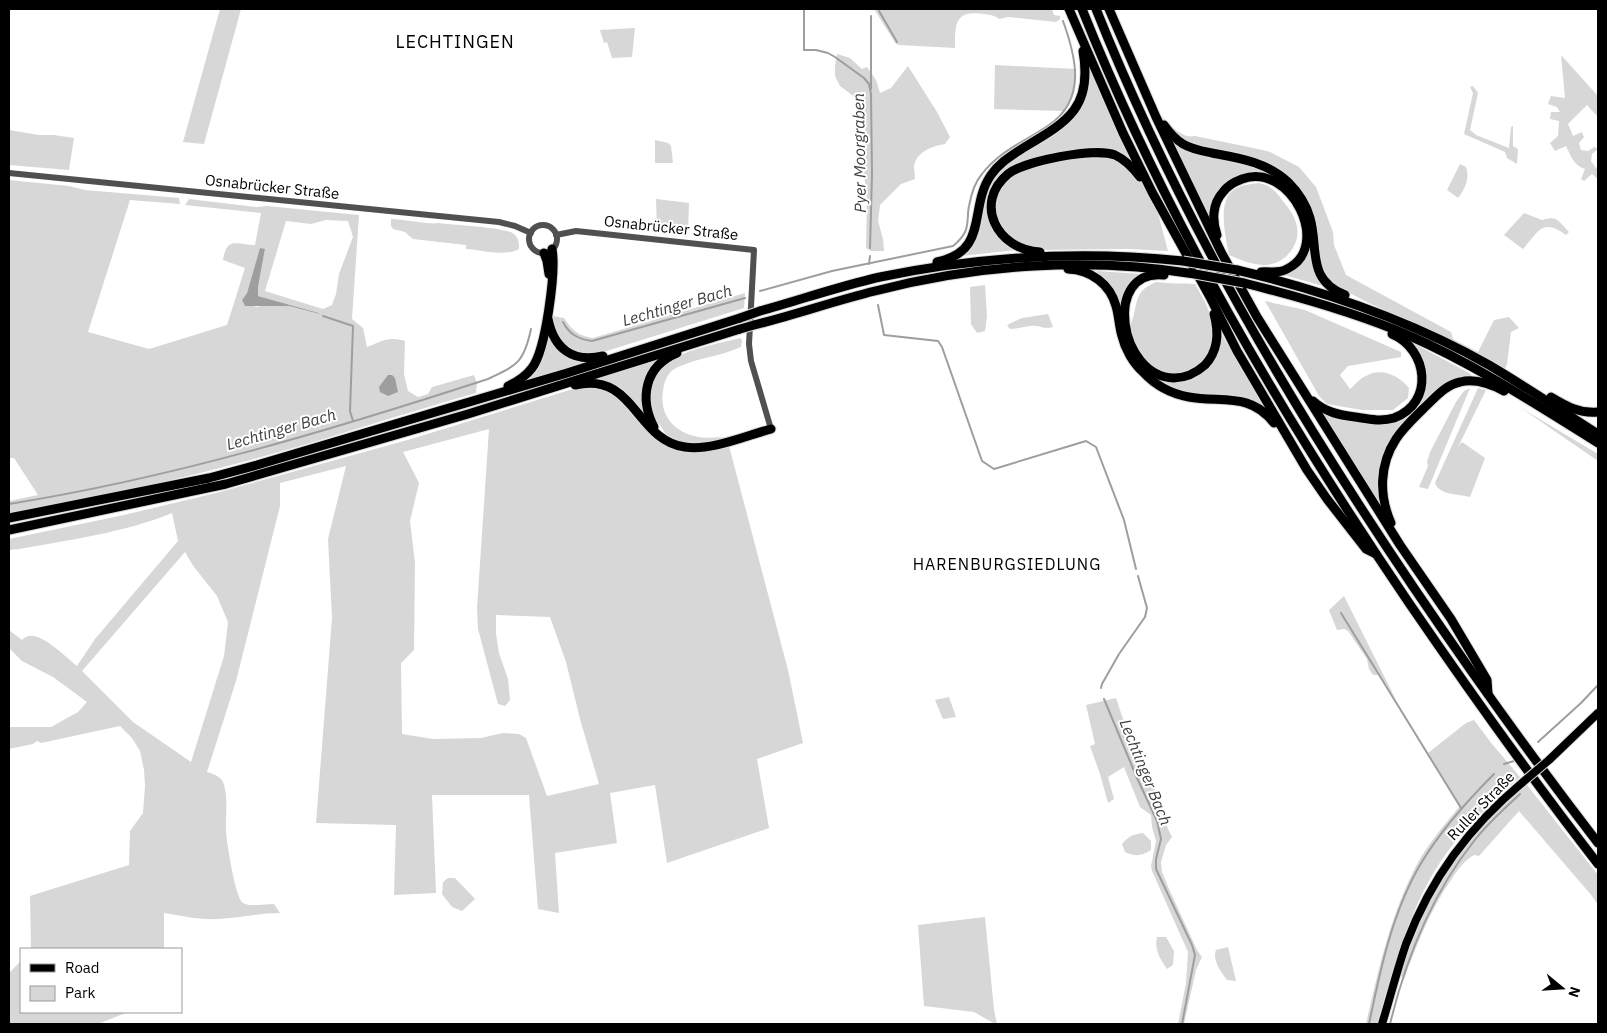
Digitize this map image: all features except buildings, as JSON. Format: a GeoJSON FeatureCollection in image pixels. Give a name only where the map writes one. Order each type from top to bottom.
{"type":"FeatureCollection","features":[{"type":"Feature","properties":{"kind":"highway"},"geometry":{"type":"LineString","coordinates":[[1069,9],[1152,192],[1210,298],[1236,351],[1283,431],[1327,499],[1366,549],[1376,554]]}},
{"type":"Feature","properties":{"kind":"highway"},"geometry":{"type":"LineString","coordinates":[[1082,9],[1134,128],[1179,220],[1224,305],[1303,440],[1376,554],[1499,732],[1598,864]]}},
{"type":"Feature","properties":{"kind":"highway"},"geometry":{"type":"LineString","coordinates":[[1096,9],[1141,114],[1213,258],[1258,339],[1319,441],[1382,541],[1488,694],[1598,843]]}},
{"type":"Feature","properties":{"kind":"highway"},"geometry":{"type":"LineString","coordinates":[[1109,9],[1156,117],[1221,252],[1257,317],[1304,392],[1400,545],[1451,619],[1487,680],[1488,694]]}},
{"type":"Feature","properties":{"kind":"highway"},"geometry":{"type":"LineString","coordinates":[[881,277],[888,272],[950,259],[964,250],[970,243],[974,234],[982,195],[991,174],[1009,157],[1062,124],[1080,101],[1085,84],[1085,74],[1080,36]]}},
{"type":"Feature","properties":{"kind":"highway"},"geometry":{"type":"LineString","coordinates":[[1156,117],[1183,144],[1202,151],[1258,163],[1288,182],[1301,197],[1306,207],[1312,229],[1314,258],[1320,274],[1332,288],[1361,302],[1364,306]]}},
{"type":"Feature","properties":{"kind":"highway"},"geometry":{"type":"LineString","coordinates":[[1049,255],[1013,245],[1004,239],[994,223],[992,202],[995,191],[1009,173],[1035,162],[1088,152],[1103,152],[1114,154],[1124,159],[1133,167],[1152,192]]}},
{"type":"Feature","properties":{"kind":"highway"},"geometry":{"type":"LineString","coordinates":[[1221,252],[1221,246],[1215,229],[1214,213],[1223,191],[1237,181],[1247,178],[1265,178],[1282,185],[1302,213],[1306,234],[1304,251],[1294,266],[1286,270],[1276,273],[1264,272],[1255,274]]}},
{"type":"Feature","properties":{"kind":"highway"},"geometry":{"type":"LineString","coordinates":[[471,401],[476,396],[517,382],[534,366],[539,356],[548,316],[551,285],[547,261],[548,251]]}},
{"type":"Feature","properties":{"kind":"highway"},"geometry":{"type":"LineString","coordinates":[[9,518],[209,478],[306,451],[851,284],[969,262],[1049,255],[1101,254],[1183,261],[1255,274],[1325,293],[1364,306],[1421,331],[1598,434]]}},
{"type":"Feature","properties":{"kind":"highway"},"geometry":{"type":"LineString","coordinates":[[9,530],[226,484],[468,414],[739,329],[875,291],[944,276],[1072,264],[1134,266],[1192,274],[1276,291],[1356,315],[1486,369],[1496,387],[1548,411],[1598,443]]}},
{"type":"Feature","properties":{"kind":"highway"},"geometry":{"type":"LineString","coordinates":[[1054,266],[1061,269],[1085,272],[1096,277],[1106,286],[1116,303],[1120,328],[1127,351],[1142,372],[1153,382],[1172,392],[1190,397],[1225,399],[1246,403],[1264,413],[1283,431]]}},
{"type":"Feature","properties":{"kind":"highway"},"geometry":{"type":"LineString","coordinates":[[1192,274],[1184,277],[1160,274],[1150,275],[1140,280],[1128,294],[1125,303],[1126,327],[1129,340],[1136,355],[1153,373],[1164,377],[1176,378],[1186,376],[1194,373],[1208,360],[1216,343],[1216,322],[1210,306],[1210,298]]}},
{"type":"Feature","properties":{"kind":"highway"},"geometry":{"type":"LineString","coordinates":[[1304,392],[1321,408],[1328,411],[1345,416],[1377,420],[1401,414],[1408,410],[1416,399],[1420,390],[1422,374],[1414,350],[1395,335],[1362,321],[1356,315]]}},
{"type":"Feature","properties":{"kind":"highway"},"geometry":{"type":"LineString","coordinates":[[548,316],[554,337],[564,350],[569,353],[583,358],[609,355],[618,356]]}},
{"type":"Feature","properties":{"kind":"highway"},"geometry":{"type":"LineString","coordinates":[[656,432],[648,417],[645,395],[648,383],[658,366],[670,356],[735,334],[739,329]]}},
{"type":"Feature","properties":{"kind":"highway"},"geometry":{"type":"LineString","coordinates":[[1400,545],[1383,496],[1384,468],[1390,448],[1402,431],[1448,386],[1459,382],[1471,381],[1486,369],[1495,366],[1567,406],[1589,412],[1598,412]]}},
{"type":"Feature","properties":{"kind":"highway"},"geometry":{"type":"LineString","coordinates":[[550,388],[559,389],[582,383],[606,385],[622,394],[644,422],[666,440],[674,444],[692,447],[722,443],[771,429]]}},
{"type":"Feature","properties":{"kind":"main road","name":"Ruller Straße"},"geometry":{"type":"LineString","coordinates":[[1382,1024],[1406,945],[1418,915],[1433,884],[1455,851],[1474,828],[1507,795],[1549,760],[1598,713]]}},
{"type":"Feature","properties":{"kind":"street","name":"Osnabrücker Straße"},"geometry":{"type":"LineString","coordinates":[[9,173],[499,222],[531,233]]}},
{"type":"Feature","properties":{"kind":"street"},"geometry":{"type":"LineString","coordinates":[[544,226],[552,229],[556,235],[556,243],[548,251],[537,252],[532,248],[529,241],[531,233],[536,227],[544,226]]}},
{"type":"Feature","properties":{"kind":"street","name":"Osnabrücker Straße"},"geometry":{"type":"LineString","coordinates":[[556,235],[576,231],[754,250],[751,360],[771,429]]}},
{"type":"Feature","properties":{"kind":"green space"},"geometry":{"type":"Polygon","coordinates":[[[220,9],[241,9],[204,144],[183,142],[220,9]]]}},
{"type":"Feature","properties":{"kind":"green space"},"geometry":{"type":"Polygon","coordinates":[[[874,9],[1052,9],[1054,15],[1060,16],[1060,19],[1056,22],[1008,17],[999,19],[988,15],[967,14],[962,16],[957,25],[955,48],[899,45],[896,44],[874,9]]]}},
{"type":"Feature","properties":{"kind":"green space"},"geometry":{"type":"Polygon","coordinates":[[[635,28],[632,57],[612,58],[607,42],[604,43],[600,30],[635,28]]]}},
{"type":"Feature","properties":{"kind":"green space"},"geometry":{"type":"Polygon","coordinates":[[[837,54],[850,58],[862,69],[867,67],[876,80],[880,93],[891,88],[908,66],[937,112],[950,137],[945,144],[922,153],[914,166],[915,179],[901,184],[880,205],[878,221],[884,251],[871,251],[866,248],[867,193],[863,172],[866,116],[860,101],[840,86],[835,76],[837,54]]]}},
{"type":"Feature","properties":{"kind":"green space"},"geometry":{"type":"Polygon","coordinates":[[[1561,55],[1598,96],[1598,117],[1587,105],[1568,124],[1573,136],[1582,132],[1584,137],[1579,143],[1581,150],[1588,151],[1594,147],[1598,149],[1592,154],[1591,161],[1596,168],[1598,167],[1598,179],[1592,174],[1584,181],[1581,179],[1585,169],[1575,163],[1566,146],[1555,151],[1550,143],[1558,136],[1559,121],[1550,119],[1551,112],[1560,112],[1557,107],[1548,104],[1551,96],[1565,98],[1561,55]]]}},
{"type":"Feature","properties":{"kind":"green space"},"geometry":{"type":"Polygon","coordinates":[[[995,65],[1076,69],[1075,86],[1070,102],[1064,111],[994,109],[995,65]]]}},
{"type":"Feature","properties":{"kind":"green space"},"geometry":{"type":"Polygon","coordinates":[[[1088,66],[1134,162],[1096,149],[1005,174],[989,210],[1018,250],[961,256],[976,236],[986,195],[990,184],[997,174],[1010,162],[1058,133],[1078,112],[1085,95],[1088,66]]]}},
{"type":"Feature","properties":{"kind":"green space"},"geometry":{"type":"Polygon","coordinates":[[[1473,86],[1478,93],[1470,130],[1476,135],[1509,148],[1511,127],[1513,126],[1513,146],[1518,149],[1517,164],[1507,158],[1505,152],[1464,134],[1473,93],[1470,87],[1473,86]]]}},
{"type":"Feature","properties":{"kind":"green space"},"geometry":{"type":"Polygon","coordinates":[[[1162,116],[1185,135],[1270,152],[1299,167],[1316,187],[1333,232],[1334,245],[1346,275],[1451,332],[1453,339],[1478,352],[1494,320],[1509,317],[1519,328],[1511,332],[1505,369],[1334,285],[1322,271],[1280,172],[1187,143],[1171,130],[1162,116]]]}},
{"type":"Feature","properties":{"kind":"green space"},"geometry":{"type":"Polygon","coordinates":[[[9,130],[74,138],[69,170],[9,165],[9,130]]]}},
{"type":"Feature","properties":{"kind":"green space"},"geometry":{"type":"Polygon","coordinates":[[[1170,138],[1269,172],[1282,182],[1274,177],[1230,182],[1211,219],[1170,138]]]}},
{"type":"Feature","properties":{"kind":"green space"},"geometry":{"type":"Polygon","coordinates":[[[655,140],[668,143],[671,146],[673,163],[655,163],[655,140]]]}},
{"type":"Feature","properties":{"kind":"green space"},"geometry":{"type":"Polygon","coordinates":[[[1097,154],[1112,156],[1138,176],[1156,206],[1168,251],[1130,249],[1035,250],[1009,241],[997,220],[995,212],[998,195],[1006,181],[1029,168],[1097,154]]]}},
{"type":"Feature","properties":{"kind":"green space"},"geometry":{"type":"Polygon","coordinates":[[[1460,164],[1466,167],[1467,179],[1465,187],[1458,198],[1447,190],[1460,164]]]}},
{"type":"Feature","properties":{"kind":"green space"},"geometry":{"type":"Polygon","coordinates":[[[9,180],[69,186],[85,190],[179,198],[180,204],[130,200],[88,332],[149,349],[227,325],[245,268],[223,260],[225,252],[233,244],[255,245],[261,213],[185,205],[189,199],[256,207],[267,206],[359,215],[352,319],[363,328],[367,347],[389,339],[405,341],[404,374],[408,391],[418,397],[428,394],[432,387],[474,375],[477,383],[476,393],[265,456],[150,485],[9,516],[9,501],[38,495],[14,458],[9,458],[9,180]],[[326,220],[311,224],[286,221],[265,291],[323,309],[332,305],[339,274],[353,237],[348,221],[326,220]],[[260,249],[247,293],[242,300],[256,307],[266,305],[289,306],[318,314],[258,296],[265,249],[260,249]]]}},
{"type":"Feature","properties":{"kind":"green space"},"geometry":{"type":"Polygon","coordinates":[[[1258,183],[1272,188],[1289,208],[1296,223],[1297,231],[1297,239],[1294,246],[1285,258],[1278,262],[1263,265],[1254,264],[1229,255],[1224,220],[1224,210],[1229,194],[1235,189],[1258,183]]]}},
{"type":"Feature","properties":{"kind":"green space"},"geometry":{"type":"Polygon","coordinates":[[[656,199],[689,203],[688,233],[657,231],[656,199]]]}},
{"type":"Feature","properties":{"kind":"green space"},"geometry":{"type":"Polygon","coordinates":[[[1524,213],[1542,220],[1555,219],[1569,232],[1566,235],[1551,227],[1546,227],[1537,232],[1523,249],[1504,235],[1524,213]]]}},
{"type":"Feature","properties":{"kind":"green space"},"geometry":{"type":"Polygon","coordinates":[[[391,219],[478,227],[509,232],[517,238],[519,249],[507,253],[493,252],[466,249],[466,245],[413,239],[405,232],[393,229],[391,219]]]}},
{"type":"Feature","properties":{"kind":"green space"},"geometry":{"type":"Polygon","coordinates":[[[1310,241],[1326,287],[1284,275],[1302,261],[1310,241]]]}},
{"type":"Feature","properties":{"kind":"green space"},"geometry":{"type":"Polygon","coordinates":[[[1097,271],[1142,274],[1122,318],[1114,292],[1096,273],[1097,271]]]}},
{"type":"Feature","properties":{"kind":"green space"},"geometry":{"type":"Polygon","coordinates":[[[1156,282],[1195,284],[1207,306],[1214,330],[1211,349],[1200,364],[1192,370],[1174,375],[1159,371],[1143,355],[1134,341],[1130,327],[1138,298],[1142,291],[1156,282]]]}},
{"type":"Feature","properties":{"kind":"green space"},"geometry":{"type":"Polygon","coordinates":[[[985,285],[987,316],[985,331],[977,333],[971,324],[970,287],[985,285]]]}},
{"type":"Feature","properties":{"kind":"green space"},"geometry":{"type":"Polygon","coordinates":[[[745,293],[744,308],[597,354],[580,353],[566,346],[554,325],[553,316],[564,318],[576,332],[593,338],[745,293]]]}},
{"type":"Feature","properties":{"kind":"green space"},"geometry":{"type":"Polygon","coordinates":[[[1265,301],[1305,310],[1401,352],[1401,357],[1348,366],[1340,375],[1350,389],[1362,378],[1372,373],[1390,374],[1409,388],[1408,398],[1393,410],[1362,410],[1327,404],[1319,396],[1265,301]]]}},
{"type":"Feature","properties":{"kind":"green space"},"geometry":{"type":"Polygon","coordinates":[[[1048,314],[1053,327],[1034,326],[1010,329],[1007,325],[1022,318],[1048,314]]]}},
{"type":"Feature","properties":{"kind":"green space"},"geometry":{"type":"Polygon","coordinates":[[[548,333],[562,353],[573,359],[585,362],[527,381],[538,368],[548,333]]]}},
{"type":"Feature","properties":{"kind":"green space"},"geometry":{"type":"Polygon","coordinates":[[[1222,335],[1268,412],[1248,400],[1225,395],[1190,394],[1154,377],[1179,382],[1190,380],[1199,375],[1208,368],[1214,359],[1222,335]]]}},
{"type":"Feature","properties":{"kind":"green space"},"geometry":{"type":"Polygon","coordinates":[[[740,338],[742,340],[741,347],[726,353],[693,361],[672,371],[667,377],[662,400],[670,422],[683,432],[705,438],[725,438],[707,442],[682,443],[671,438],[653,416],[649,406],[650,392],[658,372],[668,362],[683,354],[702,347],[740,338]]]}},
{"type":"Feature","properties":{"kind":"green space"},"geometry":{"type":"Polygon","coordinates":[[[1411,342],[1471,374],[1472,377],[1455,379],[1384,456],[1382,507],[1319,410],[1390,422],[1421,398],[1418,351],[1411,342]]]}},
{"type":"Feature","properties":{"kind":"green space"},"geometry":{"type":"Polygon","coordinates":[[[661,358],[646,385],[643,398],[644,415],[622,391],[601,381],[592,380],[661,358]]]}},
{"type":"Feature","properties":{"kind":"green space"},"geometry":{"type":"Polygon","coordinates":[[[597,387],[613,393],[625,403],[650,432],[669,447],[682,451],[698,452],[729,446],[788,670],[803,743],[757,759],[769,828],[667,863],[655,785],[610,793],[617,843],[555,853],[559,913],[538,909],[529,795],[432,795],[436,893],[394,895],[396,825],[316,823],[332,618],[328,539],[346,466],[280,483],[280,506],[236,681],[207,772],[220,778],[225,788],[227,838],[234,881],[240,899],[243,903],[250,905],[274,904],[280,913],[211,919],[164,913],[164,948],[31,948],[30,896],[129,865],[130,831],[143,813],[144,770],[140,751],[132,738],[120,726],[41,743],[37,741],[33,744],[9,749],[9,727],[51,727],[78,712],[87,702],[53,677],[22,661],[9,648],[9,630],[22,640],[27,636],[32,636],[44,640],[77,666],[95,639],[178,541],[172,513],[155,520],[117,530],[20,549],[9,550],[9,539],[124,515],[220,492],[411,439],[576,388],[597,387]],[[489,429],[403,452],[419,483],[410,521],[415,563],[414,650],[401,663],[402,734],[433,739],[481,738],[503,733],[519,734],[526,738],[547,796],[599,784],[566,662],[550,617],[496,615],[499,653],[508,679],[510,700],[505,706],[498,704],[478,629],[477,608],[489,429]],[[185,552],[82,671],[133,722],[191,762],[224,656],[228,622],[217,596],[194,567],[185,552]]]}},
{"type":"Feature","properties":{"kind":"green space"},"geometry":{"type":"Polygon","coordinates":[[[1470,388],[1428,489],[1419,487],[1428,466],[1427,462],[1430,452],[1456,402],[1464,391],[1470,388]]]}},
{"type":"Feature","properties":{"kind":"green space"},"geometry":{"type":"Polygon","coordinates":[[[1478,388],[1486,390],[1458,447],[1462,442],[1485,458],[1470,497],[1440,490],[1435,483],[1478,388]]]}},
{"type":"Feature","properties":{"kind":"green space"},"geometry":{"type":"Polygon","coordinates":[[[1521,408],[1598,454],[1598,461],[1521,408]]]}},
{"type":"Feature","properties":{"kind":"green space"},"geometry":{"type":"Polygon","coordinates":[[[1344,596],[1396,700],[1380,675],[1373,675],[1369,669],[1367,659],[1348,631],[1344,629],[1337,630],[1329,610],[1344,596]]]}},
{"type":"Feature","properties":{"kind":"green space"},"geometry":{"type":"Polygon","coordinates":[[[949,697],[956,717],[943,719],[935,700],[949,697]]]}},
{"type":"Feature","properties":{"kind":"green space"},"geometry":{"type":"Polygon","coordinates":[[[1116,698],[1135,749],[1144,759],[1172,837],[1166,845],[1161,862],[1162,872],[1197,950],[1202,957],[1196,970],[1184,1024],[1178,1024],[1186,983],[1188,952],[1152,871],[1151,866],[1156,841],[1151,815],[1140,807],[1124,767],[1108,777],[1114,799],[1108,803],[1090,746],[1095,744],[1086,705],[1116,698]]]}},
{"type":"Feature","properties":{"kind":"green space"},"geometry":{"type":"Polygon","coordinates":[[[1474,720],[1520,777],[1470,825],[1440,862],[1416,906],[1407,929],[1377,1024],[1366,1024],[1386,944],[1406,887],[1425,851],[1460,806],[1428,753],[1466,723],[1474,720]]]}},
{"type":"Feature","properties":{"kind":"green space"},"geometry":{"type":"Polygon","coordinates":[[[1527,785],[1598,875],[1598,905],[1519,811],[1479,856],[1474,855],[1470,857],[1455,874],[1431,914],[1404,979],[1400,975],[1413,941],[1435,891],[1453,860],[1494,814],[1527,785]]]}},
{"type":"Feature","properties":{"kind":"green space"},"geometry":{"type":"Polygon","coordinates":[[[1143,833],[1151,841],[1151,850],[1138,855],[1125,852],[1122,844],[1134,835],[1143,833]]]}},
{"type":"Feature","properties":{"kind":"green space"},"geometry":{"type":"Polygon","coordinates":[[[448,878],[455,878],[475,899],[462,911],[452,907],[442,894],[443,882],[448,878]]]}},
{"type":"Feature","properties":{"kind":"green space"},"geometry":{"type":"Polygon","coordinates":[[[985,917],[997,1024],[974,1012],[924,1006],[918,925],[985,917]]]}},
{"type":"Feature","properties":{"kind":"green space"},"geometry":{"type":"Polygon","coordinates":[[[1157,937],[1166,937],[1174,951],[1173,965],[1167,969],[1157,950],[1157,937]]]}},
{"type":"Feature","properties":{"kind":"green space"},"geometry":{"type":"Polygon","coordinates":[[[1228,947],[1236,981],[1227,980],[1215,958],[1216,950],[1228,947]]]}},
{"type":"Feature","properties":{"kind":"green space"},"geometry":{"type":"Polygon","coordinates":[[[20,962],[20,1013],[126,1013],[98,1024],[9,1024],[9,973],[20,962]]]}},
{"type":"Feature","properties":{"kind":"shaded area"},"geometry":{"type":"Polygon","coordinates":[[[260,248],[265,249],[258,296],[319,314],[289,306],[245,306],[242,300],[247,293],[260,248]]]}},
{"type":"Feature","properties":{"kind":"shaded area"},"geometry":{"type":"Polygon","coordinates":[[[388,375],[392,375],[395,378],[398,392],[388,396],[380,392],[379,387],[388,375]]]}},
{"type":"Feature","properties":{"kind":"waterway","name":"Pyer Moorgraben"},"geometry":{"type":"LineString","coordinates":[[804,9],[804,50],[828,53],[864,78],[869,84],[871,94],[872,174],[870,248]]}},
{"type":"Feature","properties":{"kind":"waterway"},"geometry":{"type":"LineString","coordinates":[[879,11],[897,42]]}},
{"type":"Feature","properties":{"kind":"waterway"},"geometry":{"type":"LineString","coordinates":[[871,16],[871,89]]}},
{"type":"Feature","properties":{"kind":"waterway"},"geometry":{"type":"LineString","coordinates":[[760,291],[832,271],[953,246],[957,243],[966,229],[971,197],[975,185],[982,174],[996,159],[1049,125],[1061,115],[1069,103],[1074,90],[1074,63],[1072,49],[1063,21]]}},
{"type":"Feature","properties":{"kind":"waterway","name":"Pyer Moorgraben"},"geometry":{"type":"LineString","coordinates":[[869,264],[870,256]]}},
{"type":"Feature","properties":{"kind":"waterway","name":"Lechtinger Bach"},"geometry":{"type":"LineString","coordinates":[[563,322],[574,335],[592,341],[745,298]]}},
{"type":"Feature","properties":{"kind":"waterway","name":"Lechtinger Bach"},"geometry":{"type":"LineString","coordinates":[[878,305],[884,335],[938,341],[942,347],[982,461],[994,469],[1086,441],[1096,447],[1124,520],[1136,569]]}},
{"type":"Feature","properties":{"kind":"waterway"},"geometry":{"type":"LineString","coordinates":[[323,316],[353,326],[350,411],[353,421]]}},
{"type":"Feature","properties":{"kind":"waterway","name":"Lechtinger Bach"},"geometry":{"type":"LineString","coordinates":[[9,504],[131,481],[251,451],[488,379],[513,366],[518,361],[526,349],[531,329]]}},
{"type":"Feature","properties":{"kind":"waterway","name":"Lechtinger Bach"},"geometry":{"type":"LineString","coordinates":[[1101,688],[1119,654],[1145,617],[1147,608],[1138,576]]}},
{"type":"Feature","properties":{"kind":"waterway"},"geometry":{"type":"LineString","coordinates":[[1341,613],[1461,808]]}},
{"type":"Feature","properties":{"kind":"waterway"},"geometry":{"type":"LineString","coordinates":[[1538,742],[1598,685]]}},
{"type":"Feature","properties":{"kind":"waterway","name":"Lechtinger Bach"},"geometry":{"type":"LineString","coordinates":[[1104,699],[1157,821],[1161,839],[1156,859],[1156,869],[1195,955],[1182,1024]]}},
{"type":"Feature","properties":{"kind":"waterway"},"geometry":{"type":"LineString","coordinates":[[1504,764],[1514,761]]}},
{"type":"Feature","properties":{"kind":"waterway"},"geometry":{"type":"LineString","coordinates":[[1369,1024],[1394,922],[1410,883],[1428,852],[1445,829],[1494,774]]}},
{"type":"Feature","properties":{"kind":"waterway"},"geometry":{"type":"LineString","coordinates":[[1390,1024],[1396,999],[1413,951],[1422,928],[1445,883],[1479,834],[1520,794]]}},
{"type":"Feature","properties":{"kind":"district","name":"LECHTINGEN"},"geometry":{"type":"Point","coordinates":[455,42]}},
{"type":"Feature","properties":{"kind":"district","name":"HARENBURGSIEDLUNG"},"geometry":{"type":"Point","coordinates":[1007,564]}}]}
